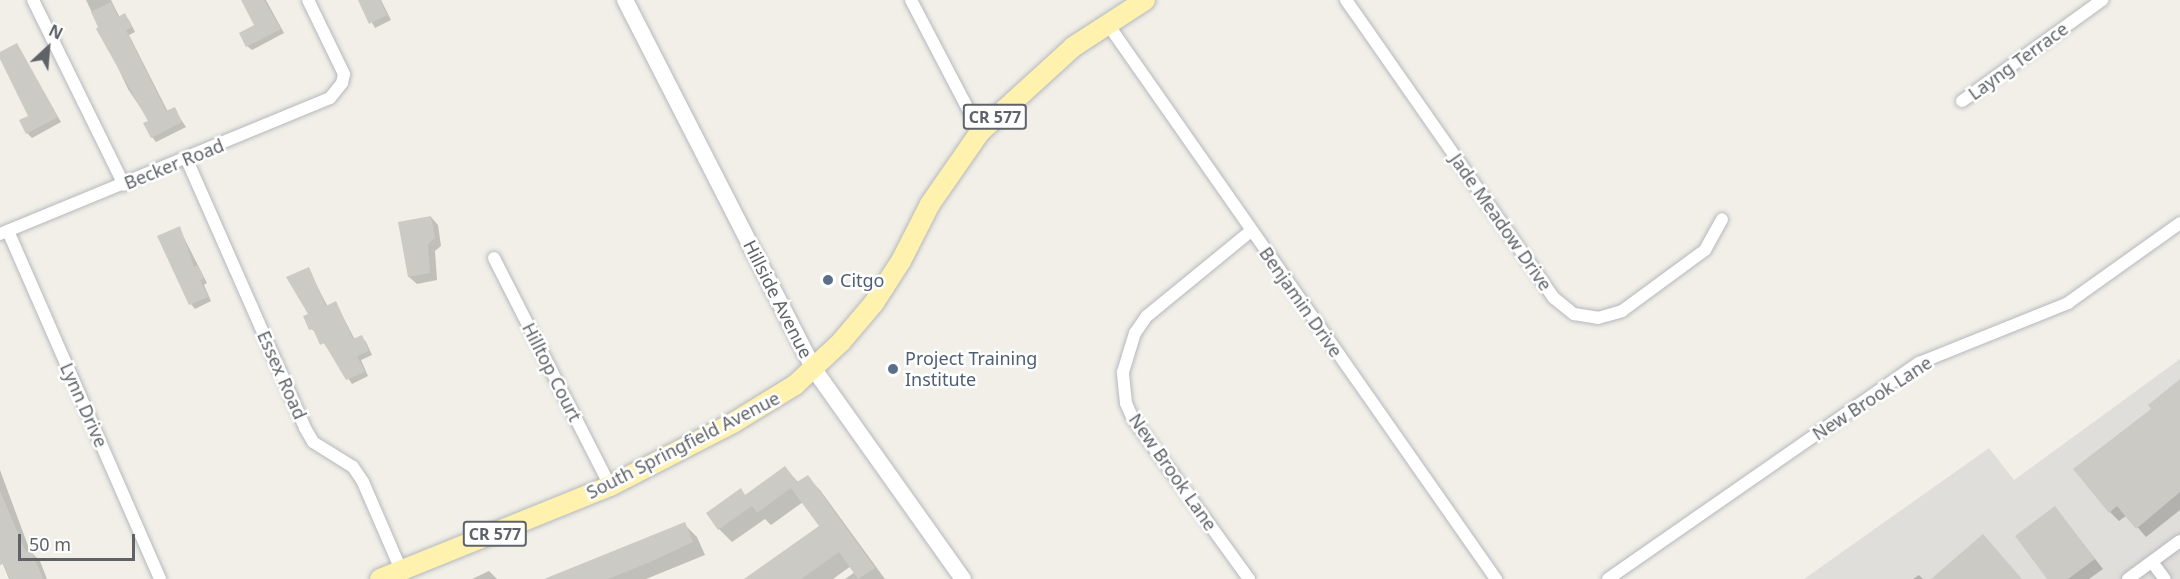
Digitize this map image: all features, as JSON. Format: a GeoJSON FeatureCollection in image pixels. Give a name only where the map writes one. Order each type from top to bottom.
{"type":"FeatureCollection","features":[{"type":"Feature","properties":{"kind":"main road","name":"South Springfield Avenue"},"geometry":{"type":"LineString","coordinates":[[380,579],[610,486],[757,410],[813,368],[879,296],[930,204],[980,132],[1036,78],[1107,23],[1145,0]]}},
{"type":"Feature","properties":{"kind":"street"},"geometry":{"type":"LineString","coordinates":[[33,0],[124,185]]}},
{"type":"Feature","properties":{"kind":"street","name":"Becker Road"},"geometry":{"type":"LineString","coordinates":[[4,232],[187,160],[330,98],[342,83],[341,65],[308,0]]}},
{"type":"Feature","properties":{"kind":"street","name":"Hillside Avenue"},"geometry":{"type":"LineString","coordinates":[[625,0],[813,368],[963,579]]}},
{"type":"Feature","properties":{"kind":"street"},"geometry":{"type":"LineString","coordinates":[[911,0],[980,132]]}},
{"type":"Feature","properties":{"kind":"street","name":"Jade Meadow Drive"},"geometry":{"type":"LineString","coordinates":[[1346,0],[1554,298],[1574,314],[1598,318],[1622,311],[1705,250],[1722,219]]}},
{"type":"Feature","properties":{"kind":"street","name":"Layng Terrace"},"geometry":{"type":"LineString","coordinates":[[1962,101],[2102,0]]}},
{"type":"Feature","properties":{"kind":"street","name":"Benjamin Drive"},"geometry":{"type":"LineString","coordinates":[[1107,23],[1496,579]]}},
{"type":"Feature","properties":{"kind":"street","name":"Essex Road"},"geometry":{"type":"LineString","coordinates":[[187,160],[305,428],[313,441],[353,467],[363,482],[402,570]]}},
{"type":"Feature","properties":{"kind":"street","name":"New Brook Lane"},"geometry":{"type":"LineString","coordinates":[[1608,579],[1919,363],[2068,303],[2180,223]]}},
{"type":"Feature","properties":{"kind":"street","name":"New Brook Lane"},"geometry":{"type":"LineString","coordinates":[[1248,579],[1133,419],[1124,393],[1123,372],[1127,352],[1147,315],[1251,231]]}},
{"type":"Feature","properties":{"kind":"street","name":"Lynn Drive"},"geometry":{"type":"LineString","coordinates":[[4,232],[160,579]]}},
{"type":"Feature","properties":{"kind":"street","name":"Hilltop Court"},"geometry":{"type":"LineString","coordinates":[[494,258],[610,486]]}},
{"type":"Feature","properties":{"kind":"street"},"geometry":{"type":"LineString","coordinates":[[2128,579],[2180,541]]}},
{"type":"Feature","properties":{"kind":"street"},"geometry":{"type":"LineString","coordinates":[[2152,561],[2165,579]]}},
{"type":"Feature","properties":{"kind":"shaded area"},"geometry":{"type":"Polygon","coordinates":[[[2180,359],[2180,579],[1804,579],[1989,448],[2014,480],[2180,359]]]}},
{"type":"Feature","properties":{"kind":"building"},"geometry":{"type":"Polygon","coordinates":[[[241,0],[264,0],[281,29],[246,47],[239,33],[254,25],[241,0]]]}},
{"type":"Feature","properties":{"kind":"building"},"geometry":{"type":"Polygon","coordinates":[[[358,0],[380,0],[387,15],[369,24],[358,0]]]}},
{"type":"Feature","properties":{"kind":"building"},"geometry":{"type":"Polygon","coordinates":[[[111,2],[118,17],[125,13],[132,27],[126,30],[166,111],[175,107],[182,122],[151,138],[143,123],[148,121],[96,29],[98,27],[91,12],[111,2]]]}},
{"type":"Feature","properties":{"kind":"building"},"geometry":{"type":"Polygon","coordinates":[[[17,43],[58,117],[26,134],[19,120],[28,116],[0,59],[0,52],[17,43]]]}},
{"type":"Feature","properties":{"kind":"building"},"geometry":{"type":"Polygon","coordinates":[[[431,216],[435,238],[428,244],[430,273],[408,277],[398,222],[431,216]]]}},
{"type":"Feature","properties":{"kind":"building"},"geometry":{"type":"Polygon","coordinates":[[[180,226],[194,267],[198,265],[204,279],[200,280],[208,297],[189,305],[157,236],[180,226]]]}},
{"type":"Feature","properties":{"kind":"building"},"geometry":{"type":"Polygon","coordinates":[[[309,267],[326,306],[336,301],[353,339],[362,335],[369,351],[357,356],[365,372],[346,380],[324,343],[320,345],[313,329],[309,330],[303,316],[308,314],[286,277],[309,267]]]}},
{"type":"Feature","properties":{"kind":"building"},"geometry":{"type":"Polygon","coordinates":[[[2180,379],[2180,492],[2136,529],[2117,506],[2109,513],[2073,469],[2151,409],[2148,405],[2180,379]]]}},
{"type":"Feature","properties":{"kind":"building"},"geometry":{"type":"Polygon","coordinates":[[[785,466],[797,482],[808,475],[875,568],[858,579],[839,552],[801,579],[744,579],[819,526],[791,488],[757,513],[752,506],[718,530],[706,513],[741,488],[745,495],[785,466]]]}},
{"type":"Feature","properties":{"kind":"building"},"geometry":{"type":"Polygon","coordinates":[[[0,491],[26,552],[31,550],[43,579],[10,579],[3,564],[0,565],[0,491]]]}},
{"type":"Feature","properties":{"kind":"building"},"geometry":{"type":"Polygon","coordinates":[[[2055,506],[2095,559],[2068,579],[2047,579],[2015,536],[2055,506]]]}},
{"type":"Feature","properties":{"kind":"building"},"geometry":{"type":"Polygon","coordinates":[[[685,522],[693,542],[648,563],[608,579],[544,579],[685,522]]]}},
{"type":"Feature","properties":{"kind":"building"},"geometry":{"type":"Polygon","coordinates":[[[1983,534],[2022,579],[1931,579],[1983,534]]]}},
{"type":"Feature","properties":{"kind":"place","name":"Citgo"},"geometry":{"type":"Point","coordinates":[828,280]}},
{"type":"Feature","properties":{"kind":"place","name":"Project Training Institute"},"geometry":{"type":"Point","coordinates":[893,369]}}]}
